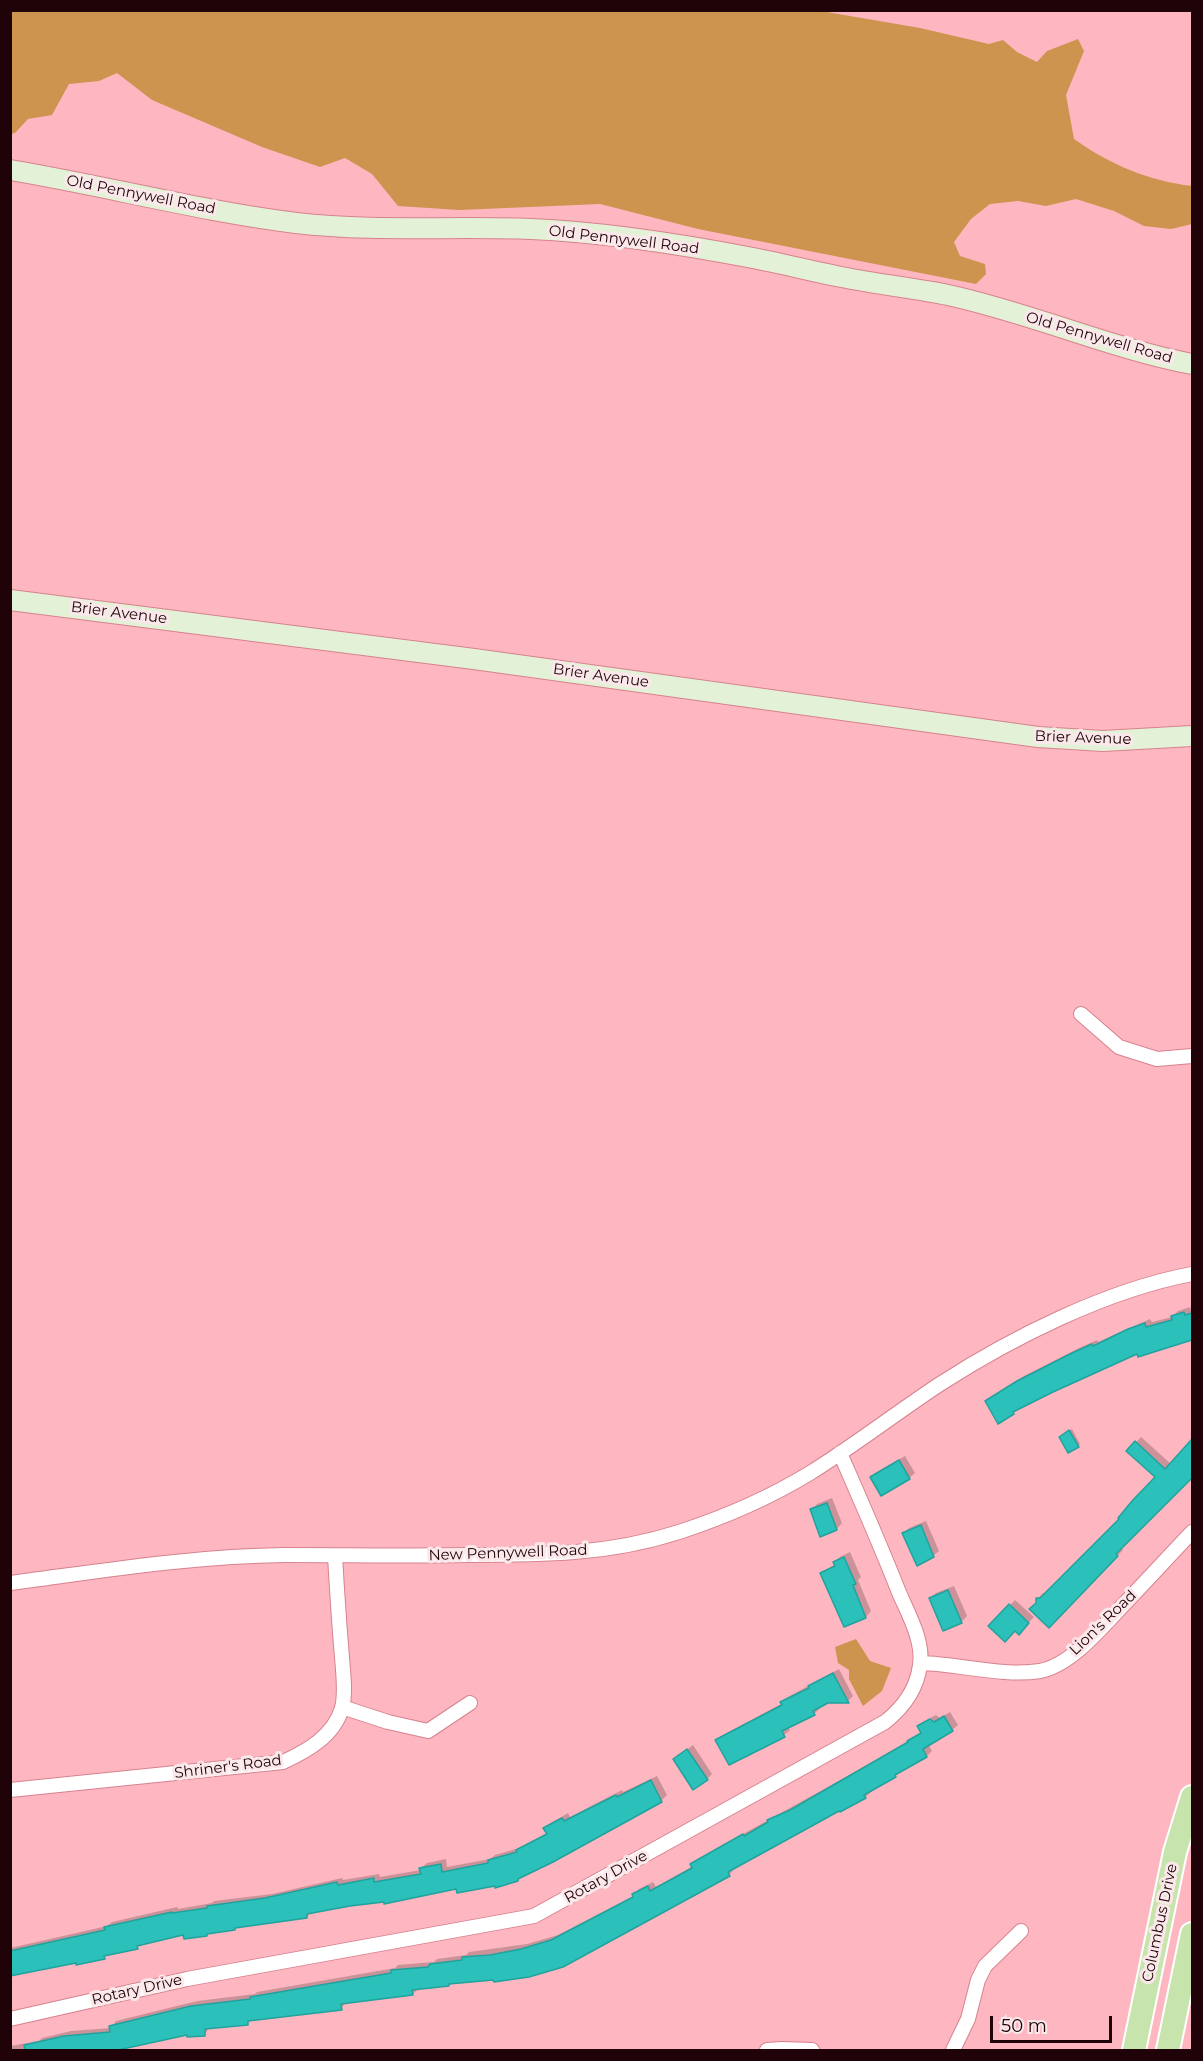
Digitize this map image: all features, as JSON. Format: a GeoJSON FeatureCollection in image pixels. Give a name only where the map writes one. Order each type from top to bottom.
{"type":"FeatureCollection","features":[{"type":"Feature","properties":{"kind":"main road","name":"Columbus Drive"},"geometry":{"type":"LineString","coordinates":[[1134,2050],[1175,1852],[1190,1809]]}},
{"type":"Feature","properties":{"kind":"main road"},"geometry":{"type":"LineString","coordinates":[[1168,2050],[1192,1934]]}},
{"type":"Feature","properties":{"kind":"street","name":"Old Pennywell Road"},"geometry":{"type":"LineString","coordinates":[[10,170],[82,182],[170,202],[297,223],[398,229],[530,229],[583,232],[753,258],[849,279],[948,295],[1128,348],[1192,364]]}},
{"type":"Feature","properties":{"kind":"street","name":"Brier Avenue"},"geometry":{"type":"LineString","coordinates":[[10,600],[474,659],[1038,737],[1103,741],[1192,736]]}},
{"type":"Feature","properties":{"kind":"street"},"geometry":{"type":"LineString","coordinates":[[1081,1014],[1119,1047],[1157,1059],[1192,1056]]}},
{"type":"Feature","properties":{"kind":"street","name":"New Pennywell Road"},"geometry":{"type":"LineString","coordinates":[[10,1583],[215,1558],[556,1555],[633,1545],[736,1511],[770,1495],[840,1453],[938,1386],[1012,1342],[1132,1290],[1192,1274]]}},
{"type":"Feature","properties":{"kind":"street","name":"Rotary Drive"},"geometry":{"type":"LineString","coordinates":[[10,2019],[187,1979],[534,1916],[885,1722],[898,1712],[907,1700],[916,1685],[921,1663],[915,1633],[840,1453]]}},
{"type":"Feature","properties":{"kind":"street","name":"Lion's Road"},"geometry":{"type":"LineString","coordinates":[[921,1663],[949,1664],[1018,1673],[1043,1671],[1062,1662],[1096,1633],[1192,1532]]}},
{"type":"Feature","properties":{"kind":"street","name":"Shriner's Road"},"geometry":{"type":"LineString","coordinates":[[10,1790],[283,1762],[318,1742],[333,1726],[342,1707],[343,1678],[335,1556]]}},
{"type":"Feature","properties":{"kind":"street"},"geometry":{"type":"LineString","coordinates":[[342,1707],[388,1722],[428,1731],[470,1703]]}},
{"type":"Feature","properties":{"kind":"street"},"geometry":{"type":"LineString","coordinates":[[953,2050],[968,2019],[984,1966],[1021,1931]]}},
{"type":"Feature","properties":{"kind":"street"},"geometry":{"type":"LineString","coordinates":[[767,2050],[812,2050]]}},
{"type":"Feature","properties":{"kind":"shaded area"},"geometry":{"type":"Polygon","coordinates":[[[11,10],[821,11],[920,28],[989,44],[1003,40],[1017,52],[1037,62],[1047,51],[1078,39],[1084,51],[1066,95],[1074,139],[1115,164],[1145,176],[1192,186],[1192,224],[1171,229],[1144,226],[1114,211],[1076,199],[1046,206],[1018,201],[990,204],[971,219],[954,242],[960,256],[985,264],[986,274],[976,284],[698,229],[600,204],[459,210],[398,206],[372,174],[345,158],[320,167],[262,147],[152,100],[117,73],[99,81],[69,84],[52,115],[28,119],[15,133],[11,134],[11,10]]]}},
{"type":"Feature","properties":{"kind":"shaded area"},"geometry":{"type":"Polygon","coordinates":[[[856,1639],[870,1661],[891,1668],[882,1691],[863,1706],[849,1679],[849,1670],[838,1663],[835,1647],[856,1639]]]}},
{"type":"Feature","properties":{"kind":"building"},"geometry":{"type":"Polygon","coordinates":[[[1184,1312],[1185,1315],[1192,1313],[1192,1340],[1138,1357],[1137,1354],[1013,1412],[1014,1414],[998,1424],[985,1401],[1017,1381],[1092,1344],[1093,1346],[1145,1323],[1146,1327],[1172,1320],[1171,1316],[1184,1312]]]}},
{"type":"Feature","properties":{"kind":"building"},"geometry":{"type":"Polygon","coordinates":[[[1069,1430],[1079,1447],[1068,1453],[1059,1437],[1069,1430]]]}},
{"type":"Feature","properties":{"kind":"building"},"geometry":{"type":"Polygon","coordinates":[[[1192,1439],[1192,1478],[1116,1554],[1118,1556],[1049,1628],[1029,1609],[1036,1603],[1036,1598],[1040,1598],[1119,1519],[1132,1501],[1155,1477],[1126,1451],[1135,1441],[1165,1469],[1192,1439]]]}},
{"type":"Feature","properties":{"kind":"building"},"geometry":{"type":"Polygon","coordinates":[[[899,1460],[910,1479],[881,1496],[870,1477],[899,1460]]]}},
{"type":"Feature","properties":{"kind":"building"},"geometry":{"type":"Polygon","coordinates":[[[827,1503],[837,1530],[820,1537],[810,1509],[827,1503]]]}},
{"type":"Feature","properties":{"kind":"building"},"geometry":{"type":"Polygon","coordinates":[[[921,1525],[934,1557],[917,1566],[902,1533],[921,1525]]]}},
{"type":"Feature","properties":{"kind":"building"},"geometry":{"type":"Polygon","coordinates":[[[844,1557],[856,1584],[853,1585],[866,1618],[844,1627],[820,1573],[835,1566],[833,1562],[844,1557]]]}},
{"type":"Feature","properties":{"kind":"building"},"geometry":{"type":"Polygon","coordinates":[[[948,1590],[962,1623],[943,1631],[929,1598],[948,1590]]]}},
{"type":"Feature","properties":{"kind":"building"},"geometry":{"type":"Polygon","coordinates":[[[1009,1604],[1029,1623],[1019,1635],[1015,1631],[1005,1642],[988,1626],[1009,1604]]]}},
{"type":"Feature","properties":{"kind":"building"},"geometry":{"type":"Polygon","coordinates":[[[833,1673],[849,1703],[828,1703],[813,1711],[815,1715],[782,1731],[785,1737],[729,1765],[715,1740],[782,1705],[780,1702],[833,1673]]]}},
{"type":"Feature","properties":{"kind":"building"},"geometry":{"type":"Polygon","coordinates":[[[944,1716],[953,1731],[923,1749],[927,1757],[864,1795],[866,1798],[728,1872],[730,1876],[563,1967],[529,1977],[494,1982],[493,1980],[449,1984],[449,1986],[412,1990],[413,1995],[341,2004],[342,2010],[248,2021],[248,2025],[205,2029],[205,2036],[187,2037],[187,2035],[118,2050],[25,2050],[24,2045],[64,2036],[110,2032],[109,2026],[191,2006],[250,1999],[250,1997],[391,1973],[391,1970],[428,1967],[430,1964],[521,1949],[551,1940],[633,1897],[632,1894],[648,1886],[650,1891],[692,1868],[690,1864],[743,1834],[744,1836],[768,1822],[767,1820],[790,1810],[908,1742],[921,1733],[917,1726],[930,1719],[934,1722],[944,1716]]]}},
{"type":"Feature","properties":{"kind":"building"},"geometry":{"type":"Polygon","coordinates":[[[687,1749],[708,1780],[693,1790],[673,1759],[687,1749]]]}},
{"type":"Feature","properties":{"kind":"building"},"geometry":{"type":"Polygon","coordinates":[[[651,1780],[662,1802],[518,1881],[495,1888],[495,1886],[457,1893],[456,1889],[384,1904],[384,1902],[350,1906],[307,1914],[307,1918],[235,1928],[235,1930],[207,1934],[207,1936],[184,1939],[183,1935],[137,1946],[138,1949],[104,1956],[105,1959],[10,1976],[10,1951],[105,1930],[104,1927],[172,1912],[265,1898],[337,1882],[338,1885],[374,1878],[374,1882],[421,1874],[419,1868],[441,1864],[442,1872],[488,1863],[488,1860],[517,1852],[516,1850],[547,1834],[543,1828],[562,1818],[564,1821],[651,1780]]]}}]}
